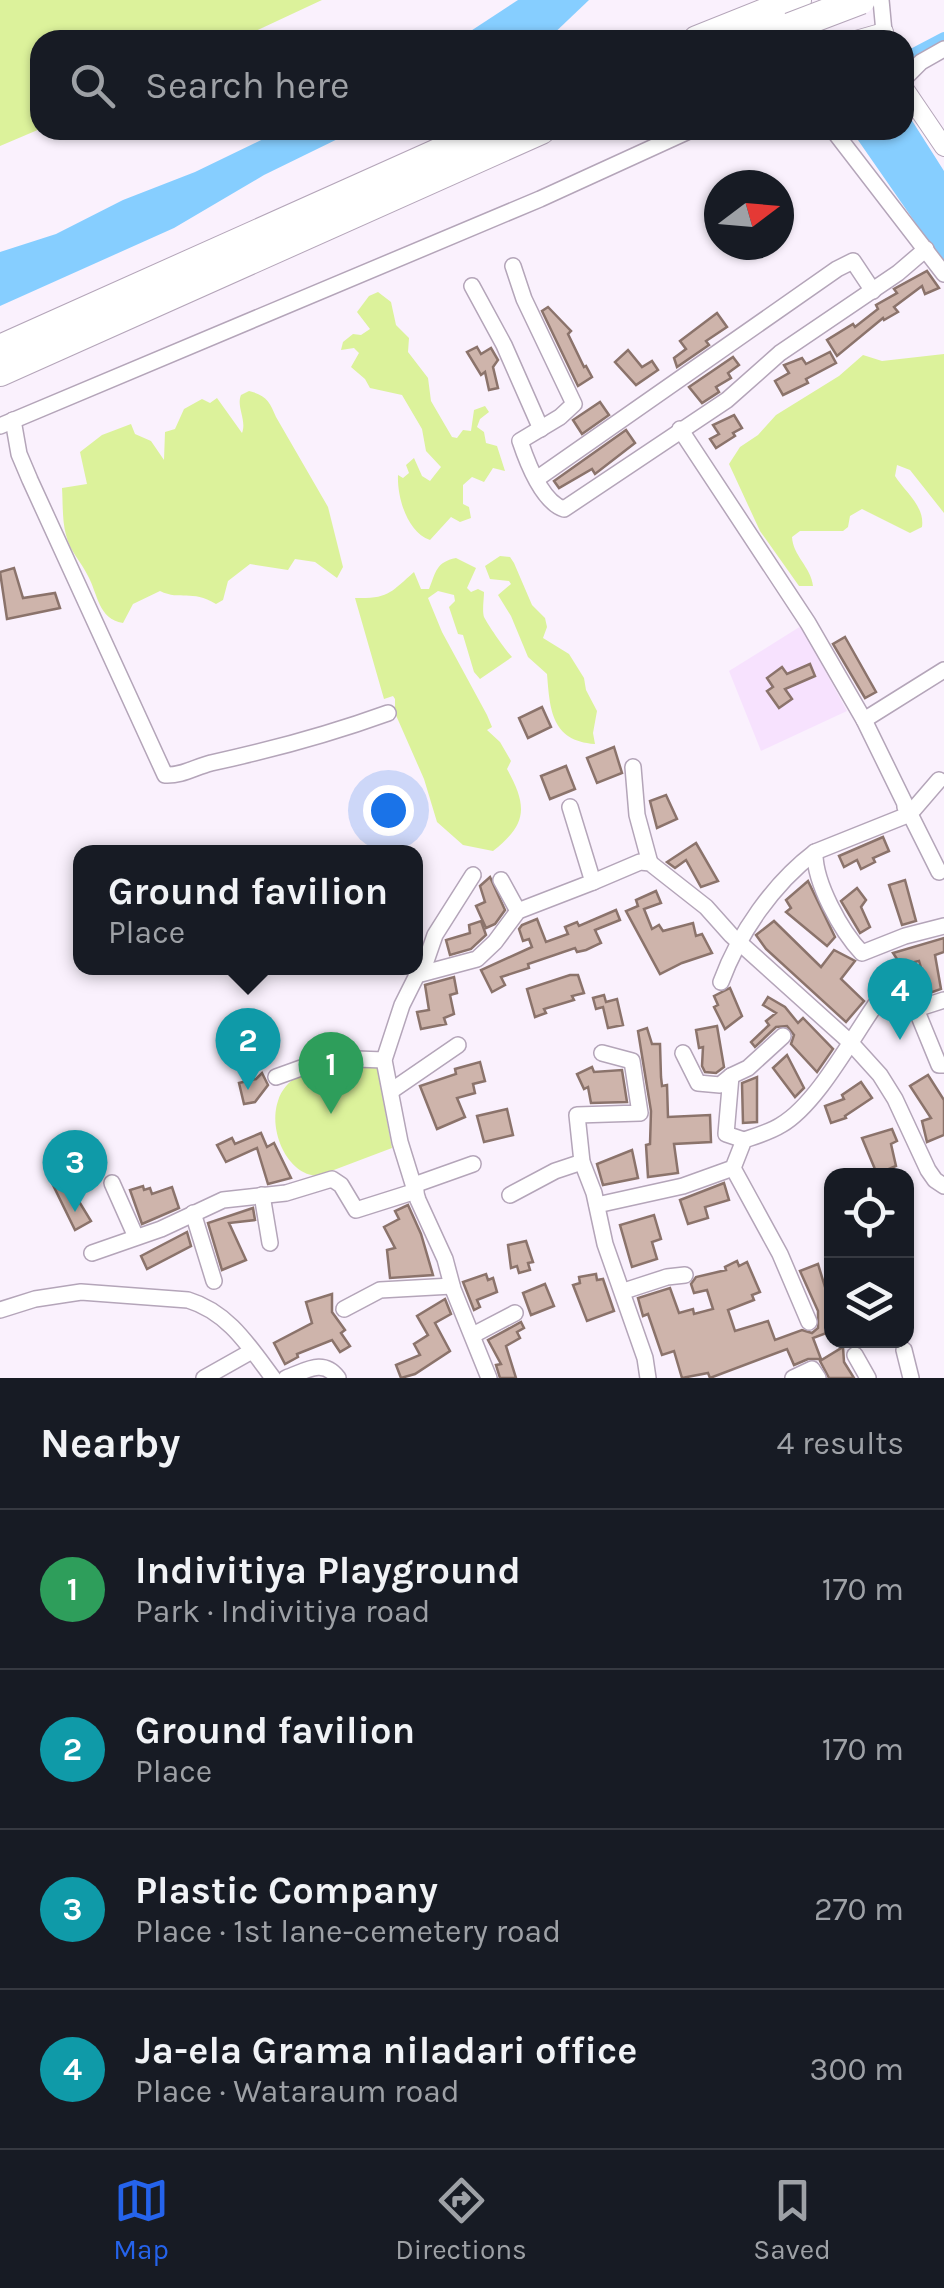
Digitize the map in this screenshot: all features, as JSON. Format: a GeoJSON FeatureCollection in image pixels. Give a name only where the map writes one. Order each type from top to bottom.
{"type":"FeatureCollection","features":[{"type":"Feature","properties":{"kind":"highway"},"geometry":{"type":"LineString","coordinates":[[734,30],[861,0]]}},
{"type":"Feature","properties":{"kind":"highway"},"geometry":{"type":"LineString","coordinates":[[771,30],[793,14]]}},
{"type":"Feature","properties":{"kind":"highway"},"geometry":{"type":"LineString","coordinates":[[0,349],[467,140]]}},
{"type":"Feature","properties":{"kind":"highway"},"geometry":{"type":"LineString","coordinates":[[0,372],[520,140]]}},
{"type":"Feature","properties":{"kind":"street"},"geometry":{"type":"LineString","coordinates":[[881,0],[884,30]]}},
{"type":"Feature","properties":{"kind":"street"},"geometry":{"type":"LineString","coordinates":[[914,69],[944,49]]}},
{"type":"Feature","properties":{"kind":"street"},"geometry":{"type":"LineString","coordinates":[[914,103],[944,147]]}},
{"type":"Feature","properties":{"kind":"street"},"geometry":{"type":"LineString","coordinates":[[388,713],[299,743],[201,766],[178,776],[166,775],[6,423],[540,199],[670,140]]}},
{"type":"Feature","properties":{"kind":"street"},"geometry":{"type":"LineString","coordinates":[[841,140],[944,274]]}},
{"type":"Feature","properties":{"kind":"street"},"geometry":{"type":"LineString","coordinates":[[513,266],[524,299],[574,404],[520,441],[555,506],[564,509],[727,400],[780,354],[873,291],[926,249]]}},
{"type":"Feature","properties":{"kind":"street"},"geometry":{"type":"LineString","coordinates":[[538,478],[836,269],[853,261],[873,291]]}},
{"type":"Feature","properties":{"kind":"street"},"geometry":{"type":"LineString","coordinates":[[472,286],[504,345],[541,429]]}},
{"type":"Feature","properties":{"kind":"street"},"geometry":{"type":"LineString","coordinates":[[680,430],[779,578],[864,720],[939,872]]}},
{"type":"Feature","properties":{"kind":"street"},"geometry":{"type":"LineString","coordinates":[[864,720],[944,670]]}},
{"type":"Feature","properties":{"kind":"street"},"geometry":{"type":"LineString","coordinates":[[634,768],[637,814],[650,863]]}},
{"type":"Feature","properties":{"kind":"street"},"geometry":{"type":"LineString","coordinates":[[720,982],[732,952],[793,869],[815,852],[914,809],[940,780]]}},
{"type":"Feature","properties":{"kind":"street"},"geometry":{"type":"LineString","coordinates":[[570,807],[594,882]]}},
{"type":"Feature","properties":{"kind":"street"},"geometry":{"type":"LineString","coordinates":[[815,852],[814,871],[851,942],[862,954],[905,936],[944,926]]}},
{"type":"Feature","properties":{"kind":"street"},"geometry":{"type":"LineString","coordinates":[[423,972],[476,959],[495,942],[518,911],[640,862],[650,863],[706,907],[851,1043],[880,1075],[928,1170],[944,1186]]}},
{"type":"Feature","properties":{"kind":"street"},"geometry":{"type":"LineString","coordinates":[[423,966],[436,935],[473,876]]}},
{"type":"Feature","properties":{"kind":"street"},"geometry":{"type":"LineString","coordinates":[[501,880],[518,911]]}},
{"type":"Feature","properties":{"kind":"street"},"geometry":{"type":"LineString","coordinates":[[417,975],[384,1060],[400,1142],[415,1188],[490,1378]]}},
{"type":"Feature","properties":{"kind":"street"},"geometry":{"type":"LineString","coordinates":[[731,1076],[726,1134],[744,1140],[781,1126],[793,1116],[851,1043],[883,994],[916,1009],[944,1000]]}},
{"type":"Feature","properties":{"kind":"street"},"geometry":{"type":"LineString","coordinates":[[916,1009],[926,1039],[939,1065],[944,1065]]}},
{"type":"Feature","properties":{"kind":"street"},"geometry":{"type":"LineString","coordinates":[[683,1053],[698,1083],[720,1085],[748,1068],[782,1036]]}},
{"type":"Feature","properties":{"kind":"street"},"geometry":{"type":"LineString","coordinates":[[391,1091],[458,1044]]}},
{"type":"Feature","properties":{"kind":"street"},"geometry":{"type":"LineString","coordinates":[[602,1053],[632,1060],[640,1113],[577,1115],[582,1162],[648,1378]]}},
{"type":"Feature","properties":{"kind":"street"},"geometry":{"type":"LineString","coordinates":[[276,1077],[328,1058],[384,1060]]}},
{"type":"Feature","properties":{"kind":"street"},"geometry":{"type":"LineString","coordinates":[[597,1205],[684,1186],[733,1168],[744,1140]]}},
{"type":"Feature","properties":{"kind":"street"},"geometry":{"type":"LineString","coordinates":[[510,1196],[555,1171],[582,1162]]}},
{"type":"Feature","properties":{"kind":"street"},"geometry":{"type":"LineString","coordinates":[[92,1252],[161,1229],[222,1200],[286,1193],[332,1179],[356,1210],[473,1164]]}},
{"type":"Feature","properties":{"kind":"street"},"geometry":{"type":"LineString","coordinates":[[733,1168],[780,1254],[809,1322]]}},
{"type":"Feature","properties":{"kind":"street"},"geometry":{"type":"LineString","coordinates":[[112,1183],[136,1237]]}},
{"type":"Feature","properties":{"kind":"street"},"geometry":{"type":"LineString","coordinates":[[262,1194],[270,1243]]}},
{"type":"Feature","properties":{"kind":"street"},"geometry":{"type":"LineString","coordinates":[[193,1213],[214,1281]]}},
{"type":"Feature","properties":{"kind":"street"},"geometry":{"type":"LineString","coordinates":[[624,1291],[685,1275]]}},
{"type":"Feature","properties":{"kind":"street"},"geometry":{"type":"LineString","coordinates":[[344,1309],[380,1290],[452,1286]]}},
{"type":"Feature","properties":{"kind":"street"},"geometry":{"type":"LineString","coordinates":[[0,1310],[35,1298],[81,1292],[188,1300],[223,1317],[273,1378]]}},
{"type":"Feature","properties":{"kind":"street"},"geometry":{"type":"LineString","coordinates":[[473,1335],[515,1313]]}},
{"type":"Feature","properties":{"kind":"street"},"geometry":{"type":"LineString","coordinates":[[904,1350],[912,1378]]}},
{"type":"Feature","properties":{"kind":"street"},"geometry":{"type":"LineString","coordinates":[[204,1378],[252,1351]]}},
{"type":"Feature","properties":{"kind":"street"},"geometry":{"type":"LineString","coordinates":[[855,1354],[868,1378]]}},
{"type":"Feature","properties":{"kind":"street"},"geometry":{"type":"LineString","coordinates":[[286,1378],[321,1365],[329,1367],[338,1378]]}},
{"type":"Feature","properties":{"kind":"street"},"geometry":{"type":"LineString","coordinates":[[793,1378],[815,1373]]}},
{"type":"Feature","properties":{"kind":"shaded area"},"geometry":{"type":"Polygon","coordinates":[[[801,626],[847,711],[761,751],[729,671],[801,626]]]}},
{"type":"Feature","properties":{"kind":"green space"},"geometry":{"type":"Polygon","coordinates":[[[0,0],[322,0],[258,30],[30,30],[30,133],[0,146],[0,0]]]}},
{"type":"Feature","properties":{"kind":"green space"},"geometry":{"type":"Polygon","coordinates":[[[378,292],[391,302],[396,325],[409,338],[408,352],[428,378],[431,401],[452,437],[457,438],[463,430],[471,431],[474,410],[485,406],[489,412],[477,427],[484,432],[486,443],[497,446],[505,471],[493,468],[484,482],[472,477],[463,485],[463,504],[469,507],[471,518],[460,522],[451,517],[430,540],[415,530],[405,513],[398,475],[403,478],[409,473],[406,465],[414,458],[422,476],[430,481],[441,467],[426,451],[422,429],[402,395],[370,388],[351,367],[359,353],[354,348],[341,350],[343,342],[353,334],[361,335],[370,329],[357,312],[369,296],[378,292]]]}},
{"type":"Feature","properties":{"kind":"green space"},"geometry":{"type":"Polygon","coordinates":[[[944,354],[944,513],[910,470],[897,465],[895,476],[917,506],[922,527],[910,533],[862,509],[850,516],[843,531],[800,531],[792,537],[793,544],[813,586],[799,586],[760,531],[729,464],[740,447],[776,415],[839,376],[863,355],[882,361],[944,354]]]}},
{"type":"Feature","properties":{"kind":"green space"},"geometry":{"type":"Polygon","coordinates":[[[249,391],[269,403],[328,507],[343,567],[337,578],[315,562],[295,559],[288,570],[250,564],[228,581],[223,600],[216,604],[200,597],[160,591],[133,604],[123,623],[115,621],[100,605],[65,529],[62,488],[87,484],[80,452],[102,435],[131,424],[135,434],[151,441],[164,460],[165,432],[175,429],[184,409],[202,399],[210,403],[217,398],[242,433],[240,400],[249,391]]]}},
{"type":"Feature","properties":{"kind":"green space"},"geometry":{"type":"Polygon","coordinates":[[[500,556],[510,557],[532,605],[545,618],[543,638],[569,654],[584,678],[597,711],[595,744],[569,737],[556,721],[547,674],[528,657],[498,595],[511,584],[490,579],[485,566],[500,556]]]}},
{"type":"Feature","properties":{"kind":"green space"},"geometry":{"type":"Polygon","coordinates":[[[456,558],[476,568],[467,588],[484,592],[484,617],[512,657],[480,679],[449,607],[455,601],[454,595],[438,591],[428,598],[487,715],[492,727],[487,730],[511,761],[507,769],[518,794],[521,814],[512,832],[493,851],[463,845],[437,822],[424,779],[395,713],[395,699],[384,699],[355,598],[389,593],[414,572],[421,589],[429,589],[441,565],[456,558]]]}},
{"type":"Feature","properties":{"kind":"green space"},"geometry":{"type":"Polygon","coordinates":[[[327,1063],[377,1067],[392,1148],[318,1176],[307,1174],[289,1159],[278,1137],[276,1113],[281,1093],[291,1081],[327,1063]]]}},
{"type":"Feature","properties":{"kind":"water"},"geometry":{"type":"Polygon","coordinates":[[[518,0],[589,0],[558,30],[472,30],[518,0]]]}},
{"type":"Feature","properties":{"kind":"water"},"geometry":{"type":"Polygon","coordinates":[[[914,124],[944,171],[944,264],[858,140],[914,140],[914,124]]]}},
{"type":"Feature","properties":{"kind":"water"},"geometry":{"type":"Polygon","coordinates":[[[261,140],[336,140],[264,175],[174,228],[0,306],[0,252],[56,234],[123,200],[261,140]]]}},
{"type":"Feature","properties":{"kind":"building"},"geometry":{"type":"Polygon","coordinates":[[[927,271],[939,288],[925,294],[922,286],[894,307],[898,312],[883,318],[837,356],[827,340],[853,324],[855,327],[878,309],[876,305],[897,293],[894,289],[927,271]]]}},
{"type":"Feature","properties":{"kind":"building"},"geometry":{"type":"Polygon","coordinates":[[[548,307],[571,331],[568,334],[592,377],[578,386],[542,311],[548,307]]]}},
{"type":"Feature","properties":{"kind":"building"},"geometry":{"type":"Polygon","coordinates":[[[717,313],[727,327],[677,367],[674,358],[686,349],[680,341],[717,313]]]}},
{"type":"Feature","properties":{"kind":"building"},"geometry":{"type":"Polygon","coordinates":[[[477,347],[481,354],[491,348],[498,360],[493,367],[498,388],[489,390],[485,372],[481,375],[467,352],[477,347]]]}},
{"type":"Feature","properties":{"kind":"building"},"geometry":{"type":"Polygon","coordinates":[[[628,350],[642,367],[652,361],[658,370],[636,385],[615,362],[628,350]]]}},
{"type":"Feature","properties":{"kind":"building"},"geometry":{"type":"Polygon","coordinates":[[[830,352],[836,363],[783,395],[775,381],[789,373],[784,365],[802,358],[806,364],[830,352]]]}},
{"type":"Feature","properties":{"kind":"building"},"geometry":{"type":"Polygon","coordinates":[[[733,357],[739,365],[728,373],[731,378],[702,403],[689,387],[733,357]]]}},
{"type":"Feature","properties":{"kind":"building"},"geometry":{"type":"Polygon","coordinates":[[[600,402],[609,415],[582,434],[573,420],[600,402]]]}},
{"type":"Feature","properties":{"kind":"building"},"geometry":{"type":"Polygon","coordinates":[[[734,415],[742,428],[716,448],[710,439],[719,434],[713,425],[734,415]]]}},
{"type":"Feature","properties":{"kind":"building"},"geometry":{"type":"Polygon","coordinates":[[[626,430],[635,443],[595,474],[592,469],[559,488],[554,481],[626,430]]]}},
{"type":"Feature","properties":{"kind":"building"},"geometry":{"type":"Polygon","coordinates":[[[14,568],[23,598],[55,593],[60,608],[7,619],[0,572],[14,568]]]}},
{"type":"Feature","properties":{"kind":"building"},"geometry":{"type":"Polygon","coordinates":[[[845,637],[876,692],[865,698],[833,644],[845,637]]]}},
{"type":"Feature","properties":{"kind":"building"},"geometry":{"type":"Polygon","coordinates":[[[810,664],[815,676],[785,689],[792,699],[779,708],[767,691],[773,687],[767,678],[782,667],[787,674],[810,664]]]}},
{"type":"Feature","properties":{"kind":"building"},"geometry":{"type":"Polygon","coordinates":[[[542,707],[551,727],[528,738],[519,718],[542,707]]]}},
{"type":"Feature","properties":{"kind":"building"},"geometry":{"type":"Polygon","coordinates":[[[614,747],[622,773],[597,783],[587,758],[614,747]]]}},
{"type":"Feature","properties":{"kind":"building"},"geometry":{"type":"Polygon","coordinates":[[[566,766],[575,789],[550,799],[541,776],[566,766]]]}},
{"type":"Feature","properties":{"kind":"building"},"geometry":{"type":"Polygon","coordinates":[[[666,795],[677,819],[657,828],[650,801],[666,795]]]}},
{"type":"Feature","properties":{"kind":"building"},"geometry":{"type":"Polygon","coordinates":[[[883,837],[889,851],[873,858],[875,862],[861,869],[857,860],[844,867],[839,856],[883,837]]]}},
{"type":"Feature","properties":{"kind":"building"},"geometry":{"type":"Polygon","coordinates":[[[696,843],[718,881],[701,887],[686,860],[675,868],[667,862],[696,843]]]}},
{"type":"Feature","properties":{"kind":"building"},"geometry":{"type":"Polygon","coordinates":[[[490,877],[505,910],[495,924],[486,928],[476,906],[485,902],[480,886],[490,877]]]}},
{"type":"Feature","properties":{"kind":"building"},"geometry":{"type":"Polygon","coordinates":[[[905,880],[916,921],[902,925],[889,885],[905,880]]]}},
{"type":"Feature","properties":{"kind":"building"},"geometry":{"type":"Polygon","coordinates":[[[808,881],[835,937],[827,946],[786,912],[791,908],[786,900],[808,881]]]}},
{"type":"Feature","properties":{"kind":"building"},"geometry":{"type":"Polygon","coordinates":[[[857,888],[866,900],[861,907],[870,927],[860,933],[841,901],[857,888]]]}},
{"type":"Feature","properties":{"kind":"building"},"geometry":{"type":"Polygon","coordinates":[[[656,891],[661,903],[644,909],[652,929],[659,925],[663,931],[693,923],[696,936],[702,934],[712,953],[660,974],[626,911],[638,906],[636,900],[656,891]]]}},
{"type":"Feature","properties":{"kind":"building"},"geometry":{"type":"Polygon","coordinates":[[[616,910],[620,920],[595,930],[601,943],[528,964],[529,968],[501,977],[505,985],[492,992],[481,970],[532,947],[529,939],[523,941],[519,929],[522,925],[537,919],[546,942],[568,934],[565,927],[577,922],[579,926],[616,910]]]}},
{"type":"Feature","properties":{"kind":"building"},"geometry":{"type":"Polygon","coordinates":[[[481,921],[486,935],[471,949],[450,955],[446,940],[470,933],[469,925],[481,921]]]}},
{"type":"Feature","properties":{"kind":"building"},"geometry":{"type":"Polygon","coordinates":[[[774,921],[821,967],[834,950],[855,961],[841,979],[864,1001],[846,1022],[766,949],[756,935],[774,921]]]}},
{"type":"Feature","properties":{"kind":"building"},"geometry":{"type":"Polygon","coordinates":[[[944,938],[944,952],[935,955],[941,989],[921,996],[919,986],[926,985],[919,961],[901,965],[893,953],[944,938]]]}},
{"type":"Feature","properties":{"kind":"building"},"geometry":{"type":"Polygon","coordinates":[[[578,975],[584,993],[544,1009],[546,1013],[535,1017],[527,989],[578,975]]]}},
{"type":"Feature","properties":{"kind":"building"},"geometry":{"type":"Polygon","coordinates":[[[454,977],[457,993],[450,995],[454,1014],[444,1018],[446,1024],[421,1029],[417,1012],[429,1010],[425,985],[454,977]]]}},
{"type":"Feature","properties":{"kind":"building"},"geometry":{"type":"Polygon","coordinates":[[[730,988],[742,1016],[725,1029],[714,1007],[718,1005],[714,996],[730,988]]]}},
{"type":"Feature","properties":{"kind":"building"},"geometry":{"type":"Polygon","coordinates":[[[604,995],[606,1002],[617,999],[623,1025],[608,1028],[603,1007],[596,1009],[593,998],[604,995]]]}},
{"type":"Feature","properties":{"kind":"building"},"geometry":{"type":"Polygon","coordinates":[[[768,997],[785,1007],[798,1023],[803,1018],[833,1049],[817,1072],[791,1044],[794,1035],[787,1026],[776,1027],[755,1047],[751,1042],[776,1013],[763,1005],[768,997]]]}},
{"type":"Feature","properties":{"kind":"building"},"geometry":{"type":"Polygon","coordinates":[[[717,1026],[724,1067],[716,1073],[705,1072],[703,1047],[699,1048],[696,1030],[717,1026]]]}},
{"type":"Feature","properties":{"kind":"building"},"geometry":{"type":"Polygon","coordinates":[[[647,1028],[652,1044],[660,1044],[668,1117],[710,1115],[711,1142],[674,1144],[678,1173],[648,1177],[646,1145],[650,1144],[651,1111],[638,1031],[647,1028]]]}},
{"type":"Feature","properties":{"kind":"building"},"geometry":{"type":"Polygon","coordinates":[[[787,1055],[804,1088],[795,1097],[773,1068],[787,1055]]]}},
{"type":"Feature","properties":{"kind":"building"},"geometry":{"type":"Polygon","coordinates":[[[480,1062],[485,1081],[473,1084],[475,1093],[457,1098],[465,1117],[437,1129],[420,1086],[480,1062]]]}},
{"type":"Feature","properties":{"kind":"building"},"geometry":{"type":"Polygon","coordinates":[[[592,1067],[594,1072],[622,1070],[627,1102],[591,1103],[588,1087],[584,1089],[577,1074],[592,1067]]]}},
{"type":"Feature","properties":{"kind":"building"},"geometry":{"type":"Polygon","coordinates":[[[262,1073],[268,1085],[255,1102],[244,1104],[239,1083],[256,1079],[262,1073]]]}},
{"type":"Feature","properties":{"kind":"building"},"geometry":{"type":"Polygon","coordinates":[[[928,1075],[944,1100],[944,1135],[927,1142],[922,1121],[931,1118],[910,1086],[928,1075]]]}},
{"type":"Feature","properties":{"kind":"building"},"geometry":{"type":"Polygon","coordinates":[[[757,1077],[757,1122],[743,1123],[742,1083],[757,1077]]]}},
{"type":"Feature","properties":{"kind":"building"},"geometry":{"type":"Polygon","coordinates":[[[861,1082],[872,1098],[846,1118],[831,1123],[825,1106],[844,1099],[842,1095],[861,1082]]]}},
{"type":"Feature","properties":{"kind":"building"},"geometry":{"type":"Polygon","coordinates":[[[507,1109],[513,1135],[484,1142],[477,1116],[507,1109]]]}},
{"type":"Feature","properties":{"kind":"building"},"geometry":{"type":"Polygon","coordinates":[[[892,1129],[897,1141],[891,1144],[896,1166],[874,1168],[862,1138],[892,1129]]]}},
{"type":"Feature","properties":{"kind":"building"},"geometry":{"type":"Polygon","coordinates":[[[261,1133],[267,1147],[274,1143],[291,1178],[268,1184],[257,1148],[226,1162],[217,1145],[232,1138],[235,1144],[261,1133]]]}},
{"type":"Feature","properties":{"kind":"building"},"geometry":{"type":"Polygon","coordinates":[[[632,1150],[638,1178],[603,1185],[597,1164],[632,1150]]]}},
{"type":"Feature","properties":{"kind":"building"},"geometry":{"type":"Polygon","coordinates":[[[86,1164],[96,1183],[75,1195],[91,1221],[75,1230],[52,1183],[86,1164]]]}},
{"type":"Feature","properties":{"kind":"building"},"geometry":{"type":"Polygon","coordinates":[[[724,1183],[729,1200],[705,1207],[708,1218],[688,1224],[680,1200],[724,1183]]]}},
{"type":"Feature","properties":{"kind":"building"},"geometry":{"type":"Polygon","coordinates":[[[143,1186],[144,1190],[150,1188],[152,1194],[172,1187],[179,1208],[142,1224],[130,1190],[143,1186]]]}},
{"type":"Feature","properties":{"kind":"building"},"geometry":{"type":"Polygon","coordinates":[[[408,1205],[433,1275],[390,1278],[387,1250],[395,1248],[384,1227],[399,1219],[395,1211],[408,1205]]]}},
{"type":"Feature","properties":{"kind":"building"},"geometry":{"type":"Polygon","coordinates":[[[253,1208],[255,1220],[229,1223],[246,1260],[222,1270],[208,1223],[253,1208]]]}},
{"type":"Feature","properties":{"kind":"building"},"geometry":{"type":"Polygon","coordinates":[[[654,1215],[661,1239],[652,1242],[657,1259],[632,1267],[620,1225],[654,1215]]]}},
{"type":"Feature","properties":{"kind":"building"},"geometry":{"type":"Polygon","coordinates":[[[187,1232],[191,1246],[147,1269],[141,1256],[187,1232]]]}},
{"type":"Feature","properties":{"kind":"building"},"geometry":{"type":"Polygon","coordinates":[[[526,1241],[533,1262],[528,1263],[530,1270],[519,1273],[517,1266],[511,1268],[508,1245],[526,1241]]]}},
{"type":"Feature","properties":{"kind":"building"},"geometry":{"type":"Polygon","coordinates":[[[737,1261],[739,1266],[747,1262],[760,1292],[752,1295],[754,1300],[728,1310],[735,1331],[768,1321],[775,1340],[802,1330],[812,1333],[818,1328],[818,1311],[800,1271],[818,1264],[824,1284],[824,1334],[813,1338],[821,1359],[794,1365],[787,1349],[710,1378],[708,1373],[682,1378],[674,1351],[662,1355],[648,1314],[643,1316],[638,1298],[670,1288],[679,1313],[713,1309],[707,1290],[694,1293],[691,1284],[696,1277],[726,1270],[737,1261]]]}},
{"type":"Feature","properties":{"kind":"building"},"geometry":{"type":"Polygon","coordinates":[[[486,1274],[488,1280],[493,1278],[497,1292],[477,1300],[480,1307],[474,1310],[463,1282],[486,1274]]]}},
{"type":"Feature","properties":{"kind":"building"},"geometry":{"type":"Polygon","coordinates":[[[596,1274],[597,1280],[603,1279],[614,1311],[587,1321],[573,1285],[580,1283],[579,1277],[596,1274]]]}},
{"type":"Feature","properties":{"kind":"building"},"geometry":{"type":"Polygon","coordinates":[[[545,1284],[554,1306],[531,1315],[523,1293],[545,1284]]]}},
{"type":"Feature","properties":{"kind":"building"},"geometry":{"type":"Polygon","coordinates":[[[332,1294],[332,1312],[345,1330],[341,1333],[350,1346],[340,1352],[332,1340],[297,1354],[285,1364],[274,1343],[312,1323],[306,1302],[332,1294]]]}},
{"type":"Feature","properties":{"kind":"building"},"geometry":{"type":"Polygon","coordinates":[[[445,1299],[451,1314],[435,1323],[450,1351],[415,1374],[401,1378],[396,1365],[420,1355],[414,1344],[428,1335],[417,1316],[445,1299]]]}},
{"type":"Feature","properties":{"kind":"building"},"geometry":{"type":"Polygon","coordinates":[[[521,1322],[524,1328],[517,1332],[520,1338],[506,1346],[516,1378],[500,1378],[496,1365],[501,1364],[488,1340],[521,1322]]]}},
{"type":"Feature","properties":{"kind":"building"},"geometry":{"type":"Polygon","coordinates":[[[843,1348],[844,1362],[854,1378],[829,1378],[820,1361],[843,1348]]]}},
{"type":"Feature","properties":{"kind":"waterway"},"geometry":{"type":"LineString","coordinates":[[914,54],[944,38]]}},
{"type":"Feature","properties":{"kind":"place","name":"Ja-ela Grama niladari office"},"geometry":{"type":"Point","coordinates":[900,1040]}},
{"type":"Feature","properties":{"kind":"place","name":"Ground favilion"},"geometry":{"type":"Point","coordinates":[248,1090]}},
{"type":"Feature","properties":{"kind":"place","name":"Indivitiya Playground"},"geometry":{"type":"Point","coordinates":[331,1114]}},
{"type":"Feature","properties":{"kind":"place","name":"Plastic Company"},"geometry":{"type":"Point","coordinates":[75,1212]}}]}
